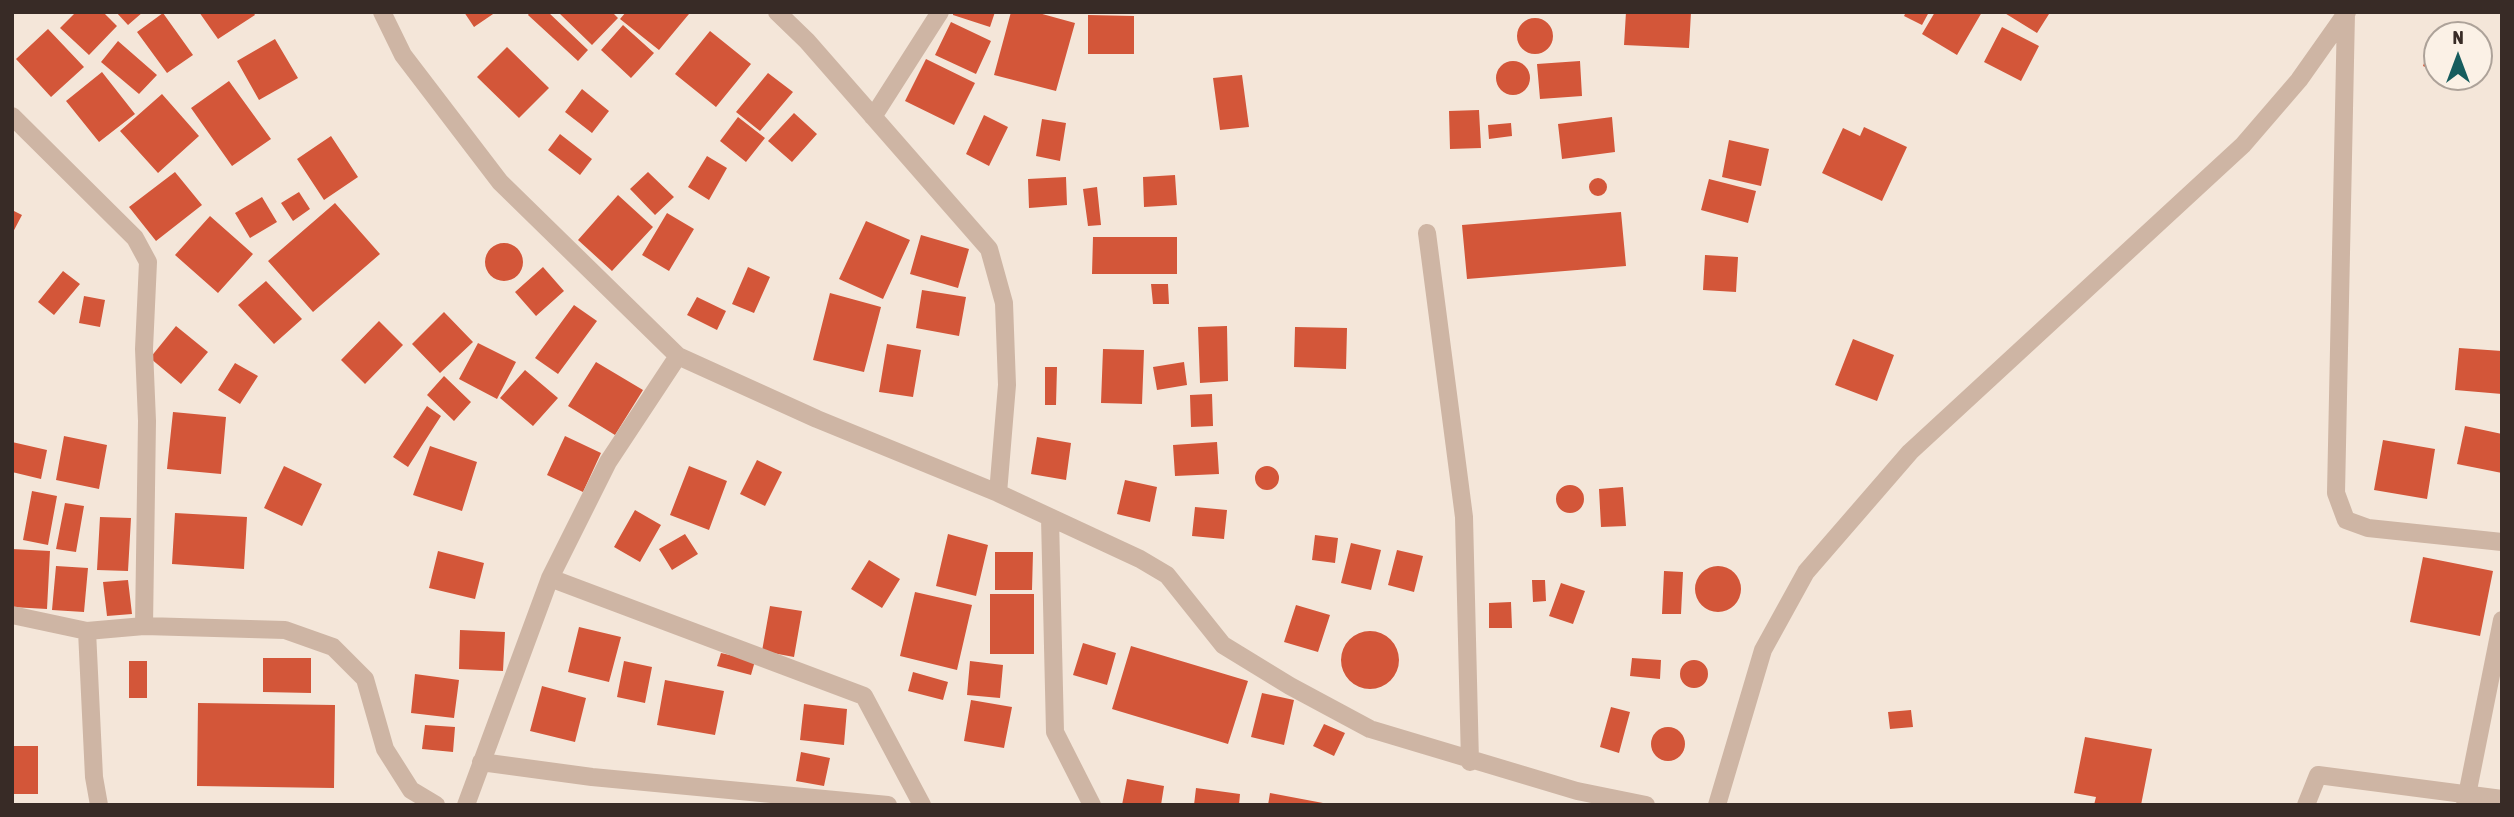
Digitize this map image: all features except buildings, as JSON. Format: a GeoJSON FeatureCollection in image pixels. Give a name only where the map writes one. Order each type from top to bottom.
{"type":"FeatureCollection","features":[{"type":"Feature","properties":{"kind":"street"},"geometry":{"type":"LineString","coordinates":[[382,12],[403,55],[500,182],[678,356],[817,419],[998,493],[1140,559],[1167,575],[1223,645],[1290,686],[1370,729],[1577,792],[1646,805]]}},
{"type":"Feature","properties":{"kind":"street"},"geometry":{"type":"LineString","coordinates":[[777,12],[807,41],[989,249],[1004,303],[1007,385],[998,493]]}},
{"type":"Feature","properties":{"kind":"street"},"geometry":{"type":"LineString","coordinates":[[873,117],[940,12]]}},
{"type":"Feature","properties":{"kind":"street"},"geometry":{"type":"LineString","coordinates":[[2346,13],[2336,493],[2346,520],[2368,528],[2502,542]]}},
{"type":"Feature","properties":{"kind":"street"},"geometry":{"type":"LineString","coordinates":[[1717,805],[1763,650],[1806,572],[1910,452],[2243,145],[2299,80],[2346,13]]}},
{"type":"Feature","properties":{"kind":"street"},"geometry":{"type":"LineString","coordinates":[[12,116],[135,239],[148,262],[144,349],[147,421],[144,626]]}},
{"type":"Feature","properties":{"kind":"street"},"geometry":{"type":"LineString","coordinates":[[1427,233],[1464,517],[1469,761]]}},
{"type":"Feature","properties":{"kind":"street"},"geometry":{"type":"LineString","coordinates":[[466,805],[550,578],[608,462],[678,356]]}},
{"type":"Feature","properties":{"kind":"street"},"geometry":{"type":"LineString","coordinates":[[1050,519],[1055,732],[1091,805]]}},
{"type":"Feature","properties":{"kind":"street"},"geometry":{"type":"LineString","coordinates":[[550,578],[864,696],[922,805]]}},
{"type":"Feature","properties":{"kind":"street"},"geometry":{"type":"LineString","coordinates":[[12,615],[87,631],[144,626],[285,630],[333,647],[365,679],[386,749],[411,790],[436,805]]}},
{"type":"Feature","properties":{"kind":"street"},"geometry":{"type":"LineString","coordinates":[[2466,799],[2502,620]]}},
{"type":"Feature","properties":{"kind":"street"},"geometry":{"type":"LineString","coordinates":[[87,631],[94,777],[99,805]]}},
{"type":"Feature","properties":{"kind":"street"},"geometry":{"type":"LineString","coordinates":[[481,761],[592,778],[888,805]]}},
{"type":"Feature","properties":{"kind":"street"},"geometry":{"type":"LineString","coordinates":[[2305,805],[2318,775],[2466,799],[2502,799]]}}]}
